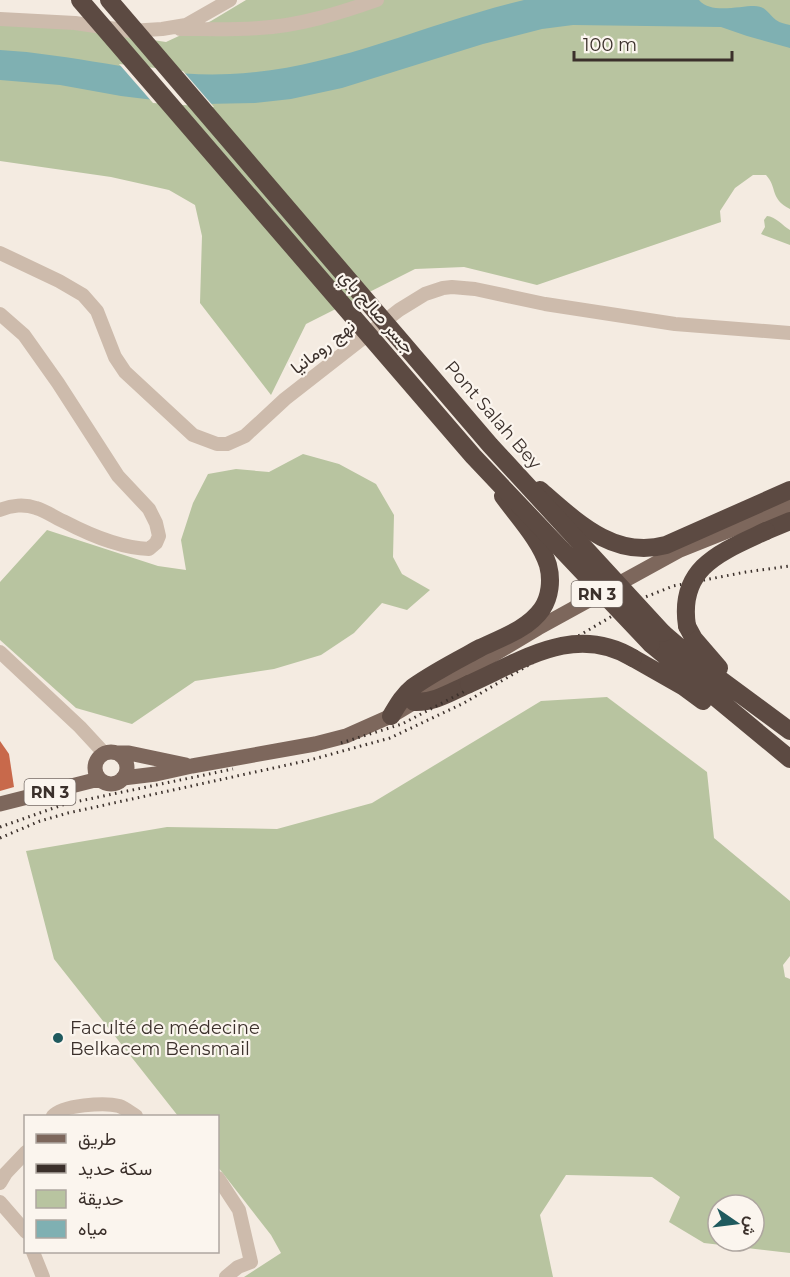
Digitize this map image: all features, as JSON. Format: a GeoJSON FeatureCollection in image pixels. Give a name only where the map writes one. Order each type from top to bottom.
{"type":"FeatureCollection","features":[{"type":"Feature","properties":{"kind":"highway","name":"جسر صالح باي"},"geometry":{"type":"LineString","coordinates":[[80,0],[473,456],[657,638]]}},
{"type":"Feature","properties":{"kind":"highway","name":"Pont Salah Bey"},"geometry":{"type":"LineString","coordinates":[[110,0],[657,638]]}},
{"type":"Feature","properties":{"kind":"highway"},"geometry":{"type":"LineString","coordinates":[[490,445],[579,524],[617,544],[632,548],[651,549],[666,545],[790,490]]}},
{"type":"Feature","properties":{"kind":"highway"},"geometry":{"type":"LineString","coordinates":[[391,716],[400,701],[413,687],[455,661],[532,620],[545,603],[550,585],[547,563],[539,547],[473,456]]}},
{"type":"Feature","properties":{"kind":"highway"},"geometry":{"type":"LineString","coordinates":[[790,521],[722,552],[700,568],[687,596],[685,612],[687,626],[703,651],[725,674],[790,730]]}},
{"type":"Feature","properties":{"kind":"highway"},"geometry":{"type":"LineString","coordinates":[[657,638],[698,663],[790,730]]}},
{"type":"Feature","properties":{"kind":"highway"},"geometry":{"type":"LineString","coordinates":[[657,638],[787,757]]}},
{"type":"Feature","properties":{"kind":"highway"},"geometry":{"type":"LineString","coordinates":[[414,702],[437,699],[548,648],[568,644],[599,644],[623,651],[684,687],[746,732],[787,757]]}},
{"type":"Feature","properties":{"kind":"main road","name":"RN 3"},"geometry":{"type":"LineString","coordinates":[[123,778],[156,774],[346,736],[391,716],[538,628],[680,550],[790,506]]}},
{"type":"Feature","properties":{"kind":"main road","name":"RN 3"},"geometry":{"type":"LineString","coordinates":[[111,753],[129,753],[192,766]]}},
{"type":"Feature","properties":{"kind":"main road"},"geometry":{"type":"LineString","coordinates":[[111,753],[125,759],[126,774],[123,778],[112,784],[99,779],[95,771],[96,763],[111,753]]}},
{"type":"Feature","properties":{"kind":"main road","name":"RN 3"},"geometry":{"type":"LineString","coordinates":[[0,804],[99,779]]}},
{"type":"Feature","properties":{"kind":"street"},"geometry":{"type":"LineString","coordinates":[[162,29],[186,25],[230,0]]}},
{"type":"Feature","properties":{"kind":"street"},"geometry":{"type":"LineString","coordinates":[[0,19],[75,23],[129,31],[261,28],[298,22],[377,0]]}},
{"type":"Feature","properties":{"kind":"street","name":"نهج رومانيا"},"geometry":{"type":"LineString","coordinates":[[0,253],[83,295],[97,310],[115,357],[125,372],[193,435],[217,444],[227,444],[245,436],[285,399],[399,310],[425,294],[443,288],[475,289],[545,304],[675,324],[790,333]]}},
{"type":"Feature","properties":{"kind":"street"},"geometry":{"type":"LineString","coordinates":[[0,314],[24,335],[118,476],[149,509],[159,536],[156,543],[149,549],[140,549],[125,546],[75,527],[36,508],[23,505],[0,510]]}},
{"type":"Feature","properties":{"kind":"street"},"geometry":{"type":"LineString","coordinates":[[0,651],[80,728],[111,753]]}},
{"type":"Feature","properties":{"kind":"street"},"geometry":{"type":"LineString","coordinates":[[54,1115],[56,1112],[76,1105],[119,1106],[134,1115]]}},
{"type":"Feature","properties":{"kind":"street"},"geometry":{"type":"LineString","coordinates":[[2,1174],[24,1154]]}},
{"type":"Feature","properties":{"kind":"street"},"geometry":{"type":"LineString","coordinates":[[219,1180],[239,1210],[251,1262],[238,1267],[226,1277]]}},
{"type":"Feature","properties":{"kind":"street"},"geometry":{"type":"LineString","coordinates":[[0,1202],[24,1230]]}},
{"type":"Feature","properties":{"kind":"street"},"geometry":{"type":"LineString","coordinates":[[34,1253],[43,1277]]}},
{"type":"Feature","properties":{"kind":"green space"},"geometry":{"type":"Polygon","coordinates":[[[246,0],[790,0],[790,209],[776,197],[766,175],[753,175],[735,188],[720,211],[721,222],[537,285],[464,267],[415,269],[306,324],[271,395],[200,303],[202,236],[195,205],[169,190],[111,177],[0,161],[0,23],[86,30],[166,42],[211,21],[246,0]]]}},
{"type":"Feature","properties":{"kind":"green space"},"geometry":{"type":"Polygon","coordinates":[[[767,216],[776,219],[790,230],[790,245],[761,234],[767,216]]]}},
{"type":"Feature","properties":{"kind":"green space"},"geometry":{"type":"Polygon","coordinates":[[[303,454],[339,464],[376,484],[394,515],[393,557],[402,574],[430,590],[407,610],[382,603],[354,633],[321,655],[274,669],[195,681],[132,724],[76,708],[0,640],[0,582],[47,530],[158,566],[186,570],[181,540],[193,503],[208,474],[236,469],[269,472],[303,454]]]}},
{"type":"Feature","properties":{"kind":"green space"},"geometry":{"type":"Polygon","coordinates":[[[607,697],[707,772],[714,838],[790,901],[790,956],[783,965],[785,977],[790,979],[790,1253],[766,1250],[766,1193],[706,1193],[706,1243],[669,1222],[680,1197],[652,1177],[566,1175],[540,1215],[553,1277],[244,1277],[281,1253],[271,1235],[219,1168],[219,1115],[177,1115],[54,959],[26,851],[167,827],[277,829],[372,803],[541,701],[607,697]]]}},
{"type":"Feature","properties":{"kind":"water"},"geometry":{"type":"Polygon","coordinates":[[[524,0],[699,0],[710,7],[717,8],[758,6],[778,21],[790,25],[790,48],[721,27],[573,25],[542,29],[483,44],[342,88],[291,99],[255,103],[203,104],[162,101],[60,85],[0,80],[0,50],[172,72],[230,74],[268,71],[342,55],[524,0]]]}},
{"type":"Feature","properties":{"kind":"pier"},"geometry":{"type":"Polygon","coordinates":[[[119,64],[183,71],[214,107],[153,103],[119,64]]]}},
{"type":"Feature","properties":{"kind":"building"},"geometry":{"type":"Polygon","coordinates":[[[0,741],[9,754],[14,787],[0,791],[0,741]]]}},
{"type":"Feature","properties":{"kind":"railway"},"geometry":{"type":"LineString","coordinates":[[0,838],[40,821],[68,813],[310,760],[390,738],[464,703],[643,598],[673,586],[790,566]]}},
{"type":"Feature","properties":{"kind":"railway"},"geometry":{"type":"LineString","coordinates":[[341,743],[402,724],[488,679]]}},
{"type":"Feature","properties":{"kind":"railway"},"geometry":{"type":"LineString","coordinates":[[0,827],[65,804],[233,769]]}},
{"type":"Feature","properties":{"kind":"place","name":"Faculté de médecine Belkacem Bensmail"},"geometry":{"type":"Point","coordinates":[58,1038]}}]}
